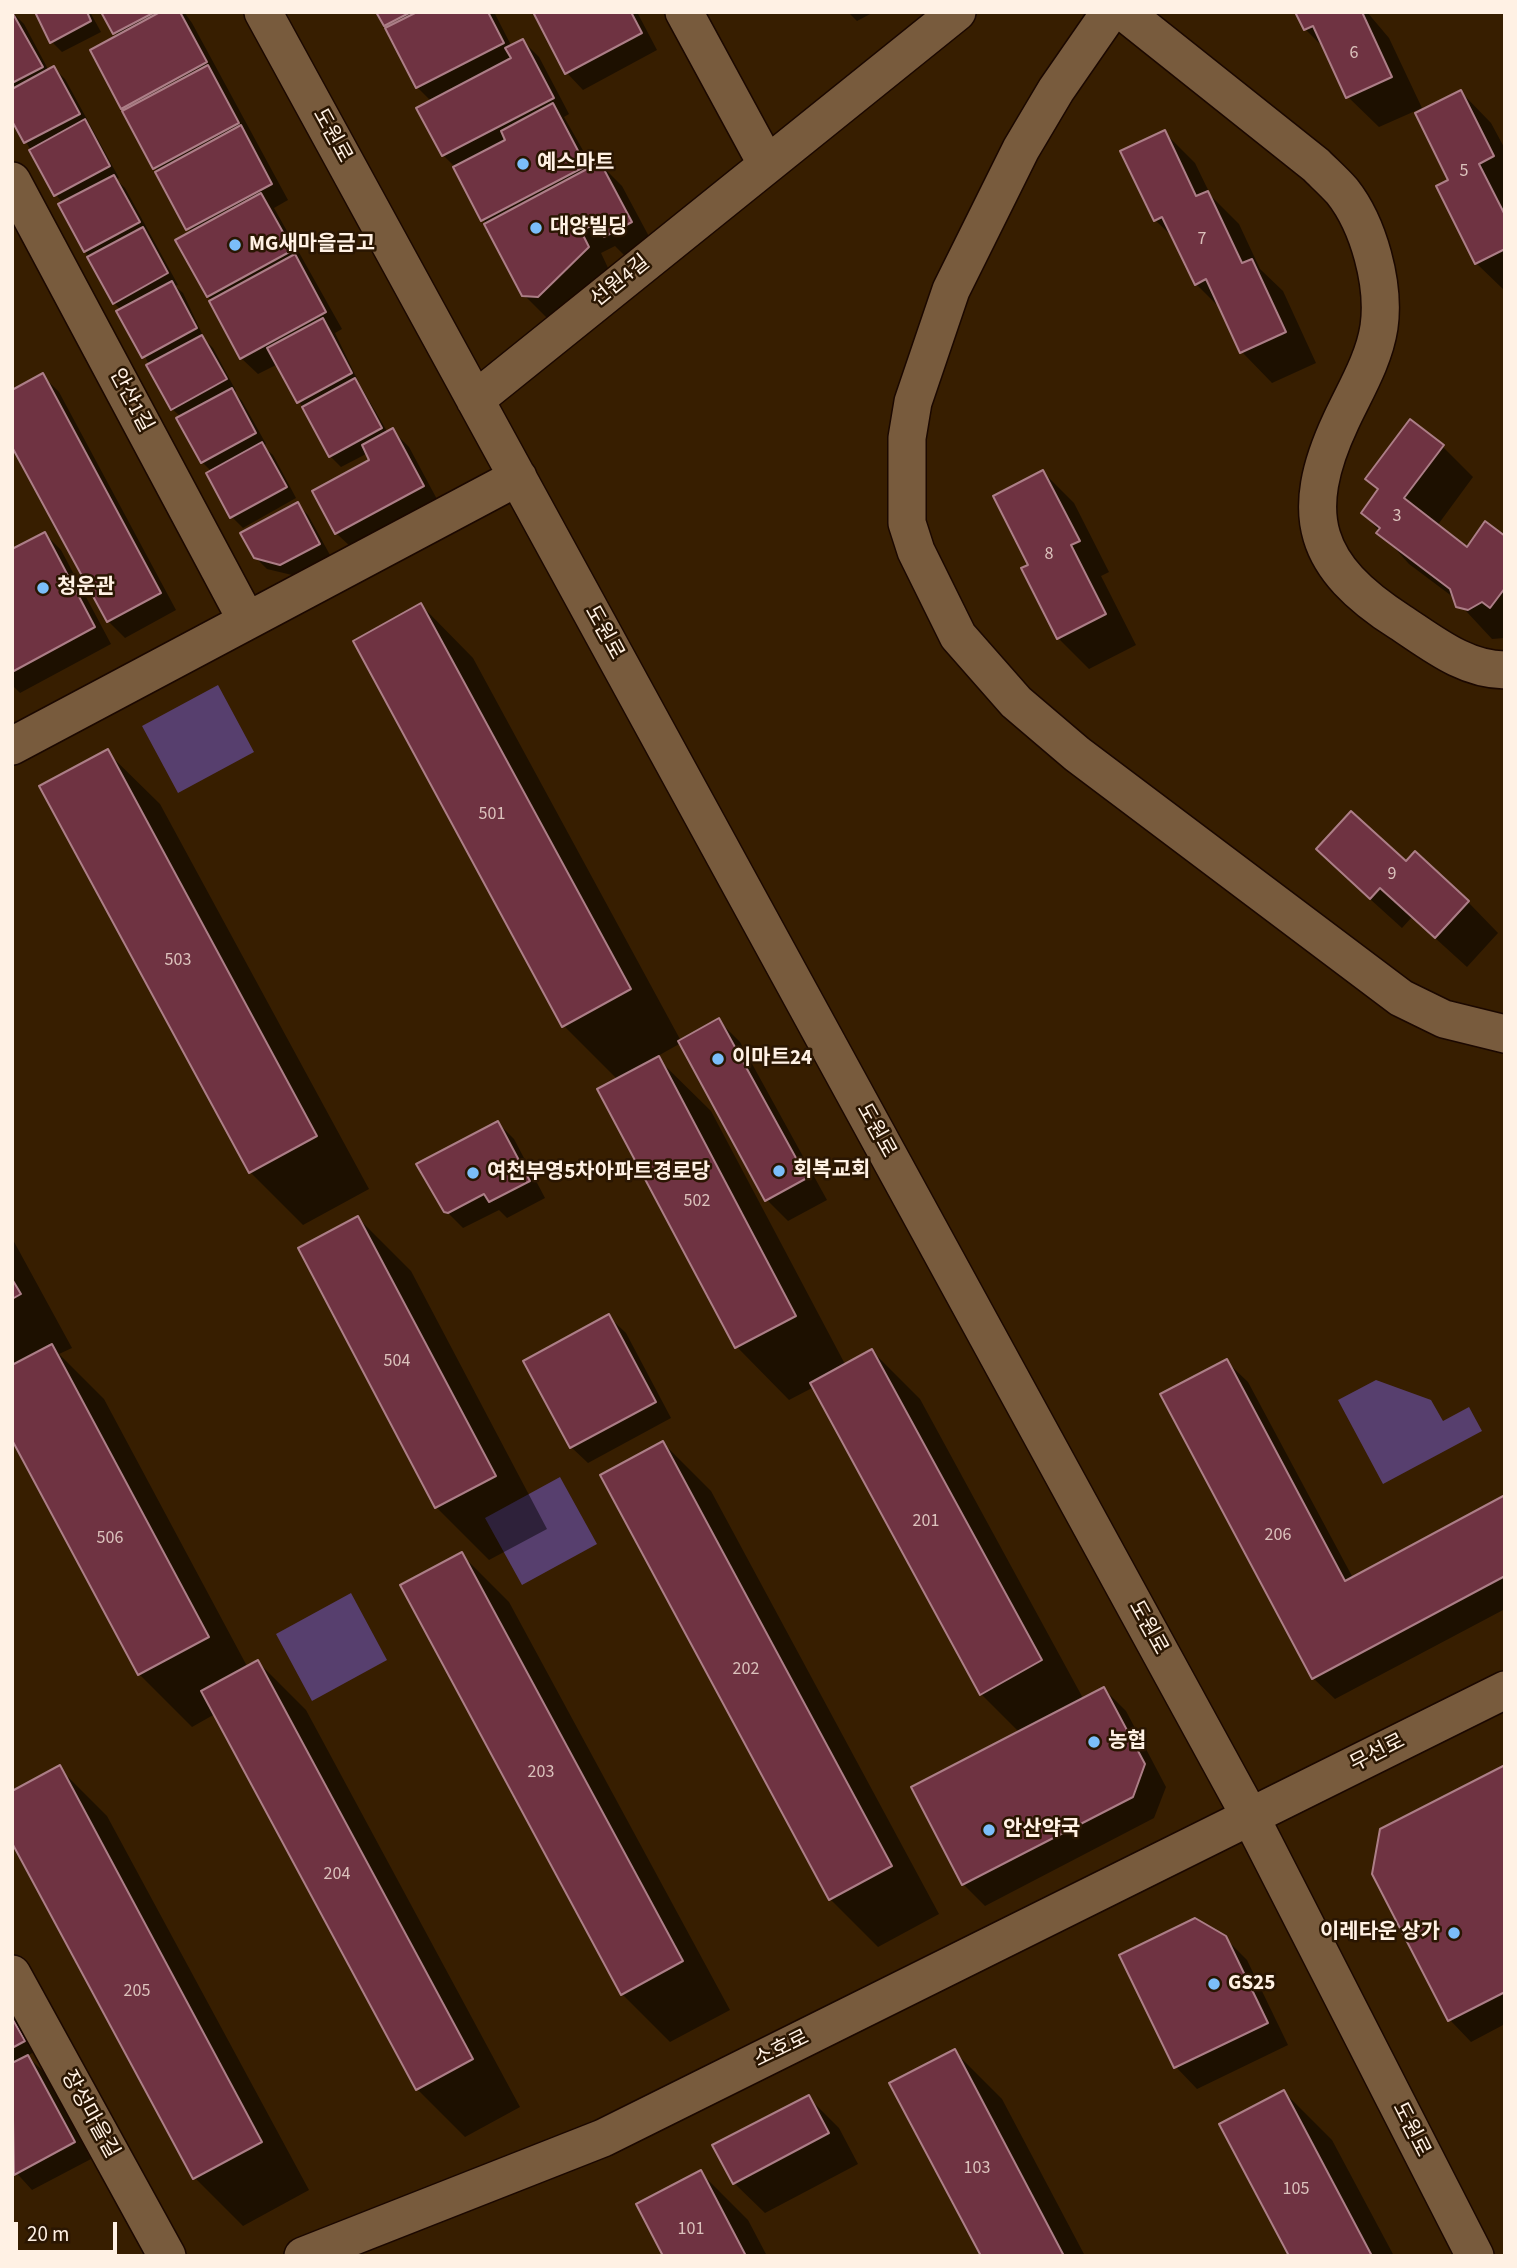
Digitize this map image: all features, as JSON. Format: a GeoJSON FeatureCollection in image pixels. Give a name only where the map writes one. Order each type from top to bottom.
{"type":"FeatureCollection","features":[{"type":"Feature","properties":{"kind":"street","name":"도원로"},"geometry":{"type":"LineString","coordinates":[[263,12],[1251,1818],[1475,2256]]}},
{"type":"Feature","properties":{"kind":"street"},"geometry":{"type":"LineString","coordinates":[[684,12],[766,163]]}},
{"type":"Feature","properties":{"kind":"street","name":"선원4길"},"geometry":{"type":"LineString","coordinates":[[475,400],[766,163],[957,12]]}},
{"type":"Feature","properties":{"kind":"street"},"geometry":{"type":"LineString","coordinates":[[1110,12],[1055,90],[1021,149],[975,237],[930,346],[913,402],[907,438],[907,523],[916,551],[958,636],[1016,702],[1077,754],[1401,998],[1444,1019],[1505,1034]]}},
{"type":"Feature","properties":{"kind":"street"},"geometry":{"type":"LineString","coordinates":[[1124,12],[1315,165],[1342,191],[1358,217],[1380,297],[1379,328],[1358,387],[1332,441],[1317,501],[1320,535],[1332,563],[1382,611],[1455,657],[1475,666],[1505,670]]}},
{"type":"Feature","properties":{"kind":"street","name":"안산1길"},"geometry":{"type":"LineString","coordinates":[[12,181],[247,621]]}},
{"type":"Feature","properties":{"kind":"street"},"geometry":{"type":"LineString","coordinates":[[12,746],[518,477]]}},
{"type":"Feature","properties":{"kind":"street","name":"무선로"},"geometry":{"type":"LineString","coordinates":[[1251,1818],[1505,1690]]}},
{"type":"Feature","properties":{"kind":"street","name":"소호로"},"geometry":{"type":"LineString","coordinates":[[303,2256],[603,2138],[1251,1818]]}},
{"type":"Feature","properties":{"kind":"street","name":"장성마을길"},"geometry":{"type":"LineString","coordinates":[[12,1974],[167,2256]]}},
{"type":"Feature","properties":{"kind":"shaded area"},"geometry":{"type":"Polygon","coordinates":[[[218,685],[254,752],[178,793],[142,726],[218,685]]]}},
{"type":"Feature","properties":{"kind":"shaded area"},"geometry":{"type":"Polygon","coordinates":[[[1376,1380],[1431,1400],[1443,1421],[1469,1407],[1482,1431],[1383,1484],[1338,1400],[1376,1380]]]}},
{"type":"Feature","properties":{"kind":"shaded area"},"geometry":{"type":"Polygon","coordinates":[[[560,1477],[597,1544],[522,1585],[485,1518],[560,1477]]]}},
{"type":"Feature","properties":{"kind":"shaded area"},"geometry":{"type":"Polygon","coordinates":[[[351,1593],[387,1660],[312,1701],[276,1634],[351,1593]]]}},
{"type":"Feature","properties":{"kind":"building"},"geometry":{"type":"Polygon","coordinates":[[[12,12],[43,67],[12,83],[12,12]]]}},
{"type":"Feature","properties":{"kind":"building"},"geometry":{"type":"Polygon","coordinates":[[[35,12],[87,12],[91,21],[50,43],[35,12]]]}},
{"type":"Feature","properties":{"kind":"building"},"geometry":{"type":"Polygon","coordinates":[[[101,12],[155,12],[113,34],[101,12]]]}},
{"type":"Feature","properties":{"kind":"building"},"geometry":{"type":"Polygon","coordinates":[[[160,12],[180,12],[207,62],[121,109],[90,50],[160,12]]]}},
{"type":"Feature","properties":{"kind":"building"},"geometry":{"type":"Polygon","coordinates":[[[376,12],[411,12],[384,26],[376,12]]]}},
{"type":"Feature","properties":{"kind":"building"},"geometry":{"type":"Polygon","coordinates":[[[417,12],[488,12],[504,43],[416,88],[385,28],[417,12]]]}},
{"type":"Feature","properties":{"kind":"building"},"geometry":{"type":"Polygon","coordinates":[[[533,12],[631,12],[642,33],[565,74],[533,12]]]}},
{"type":"Feature","properties":{"kind":"building"},"geometry":{"type":"Polygon","coordinates":[[[1295,12],[1362,12],[1392,77],[1346,98],[1313,26],[1304,30],[1295,12]]]}},
{"type":"Feature","properties":{"kind":"building"},"geometry":{"type":"Polygon","coordinates":[[[523,39],[554,98],[442,156],[416,108],[511,58],[505,48],[523,39]]]}},
{"type":"Feature","properties":{"kind":"building"},"geometry":{"type":"Polygon","coordinates":[[[208,65],[239,123],[153,169],[122,111],[208,65]]]}},
{"type":"Feature","properties":{"kind":"building"},"geometry":{"type":"Polygon","coordinates":[[[54,66],[80,114],[24,143],[12,121],[12,89],[54,66]]]}},
{"type":"Feature","properties":{"kind":"building"},"geometry":{"type":"Polygon","coordinates":[[[1461,90],[1494,156],[1479,164],[1505,215],[1505,249],[1475,264],[1436,186],[1448,180],[1415,113],[1461,90]]]}},
{"type":"Feature","properties":{"kind":"building"},"geometry":{"type":"Polygon","coordinates":[[[553,103],[586,166],[481,221],[453,167],[505,140],[501,131],[553,103]]]}},
{"type":"Feature","properties":{"kind":"building"},"geometry":{"type":"Polygon","coordinates":[[[85,119],[110,166],[54,196],[29,150],[85,119]]]}},
{"type":"Feature","properties":{"kind":"building"},"geometry":{"type":"Polygon","coordinates":[[[241,125],[272,184],[186,230],[155,172],[241,125]]]}},
{"type":"Feature","properties":{"kind":"building"},"geometry":{"type":"Polygon","coordinates":[[[1165,130],[1196,196],[1208,191],[1242,263],[1252,259],[1286,332],[1240,353],[1206,279],[1195,285],[1162,217],[1154,221],[1120,151],[1165,130]]]}},
{"type":"Feature","properties":{"kind":"building","name":"대양빌딩"},"geometry":{"type":"Polygon","coordinates":[[[600,162],[632,222],[604,237],[596,223],[581,231],[589,247],[538,297],[522,296],[484,224],[600,162]]]}},
{"type":"Feature","properties":{"kind":"building"},"geometry":{"type":"Polygon","coordinates":[[[114,175],[140,222],[84,252],[58,204],[114,175]]]}},
{"type":"Feature","properties":{"kind":"building"},"geometry":{"type":"Polygon","coordinates":[[[261,193],[293,250],[207,297],[175,240],[261,193]]]}},
{"type":"Feature","properties":{"kind":"building"},"geometry":{"type":"Polygon","coordinates":[[[143,227],[168,273],[113,304],[87,257],[143,227]]]}},
{"type":"Feature","properties":{"kind":"building"},"geometry":{"type":"Polygon","coordinates":[[[295,254],[326,312],[240,359],[209,301],[295,254]]]}},
{"type":"Feature","properties":{"kind":"building"},"geometry":{"type":"Polygon","coordinates":[[[172,281],[197,328],[142,358],[116,311],[172,281]]]}},
{"type":"Feature","properties":{"kind":"building"},"geometry":{"type":"Polygon","coordinates":[[[323,318],[352,373],[297,403],[267,348],[323,318]]]}},
{"type":"Feature","properties":{"kind":"building"},"geometry":{"type":"Polygon","coordinates":[[[202,335],[227,379],[171,410],[146,365],[202,335]]]}},
{"type":"Feature","properties":{"kind":"building"},"geometry":{"type":"Polygon","coordinates":[[[43,373],[161,593],[107,622],[12,447],[12,390],[43,373]]]}},
{"type":"Feature","properties":{"kind":"building"},"geometry":{"type":"Polygon","coordinates":[[[355,378],[382,428],[329,457],[302,407],[355,378]]]}},
{"type":"Feature","properties":{"kind":"building"},"geometry":{"type":"Polygon","coordinates":[[[232,388],[256,433],[201,463],[176,418],[232,388]]]}},
{"type":"Feature","properties":{"kind":"building"},"geometry":{"type":"Polygon","coordinates":[[[1410,419],[1444,445],[1404,498],[1467,547],[1485,521],[1505,536],[1505,588],[1490,608],[1482,602],[1468,610],[1456,607],[1450,589],[1376,533],[1380,528],[1361,513],[1378,489],[1365,479],[1410,419]]]}},
{"type":"Feature","properties":{"kind":"building"},"geometry":{"type":"Polygon","coordinates":[[[393,428],[424,486],[335,534],[312,491],[369,460],[362,445],[393,428]]]}},
{"type":"Feature","properties":{"kind":"building"},"geometry":{"type":"Polygon","coordinates":[[[262,442],[287,487],[230,518],[206,473],[262,442]]]}},
{"type":"Feature","properties":{"kind":"building"},"geometry":{"type":"Polygon","coordinates":[[[1043,470],[1080,541],[1071,545],[1106,614],[1057,639],[1021,568],[1028,565],[993,496],[1043,470]]]}},
{"type":"Feature","properties":{"kind":"building"},"geometry":{"type":"Polygon","coordinates":[[[298,502],[320,544],[280,565],[254,558],[240,533],[298,502]]]}},
{"type":"Feature","properties":{"kind":"building","name":"청운관"},"geometry":{"type":"Polygon","coordinates":[[[45,532],[95,627],[12,672],[12,549],[45,532]]]}},
{"type":"Feature","properties":{"kind":"building"},"geometry":{"type":"Polygon","coordinates":[[[421,603],[631,989],[562,1027],[353,641],[421,603]]]}},
{"type":"Feature","properties":{"kind":"building"},"geometry":{"type":"Polygon","coordinates":[[[108,749],[317,1136],[249,1173],[39,786],[108,749]]]}},
{"type":"Feature","properties":{"kind":"building"},"geometry":{"type":"Polygon","coordinates":[[[1351,811],[1406,861],[1415,851],[1469,901],[1435,938],[1380,888],[1370,899],[1316,849],[1351,811]]]}},
{"type":"Feature","properties":{"kind":"building"},"geometry":{"type":"Polygon","coordinates":[[[719,1018],[807,1178],[765,1201],[678,1041],[719,1018]]]}},
{"type":"Feature","properties":{"kind":"building"},"geometry":{"type":"Polygon","coordinates":[[[659,1056],[796,1316],[735,1348],[597,1089],[659,1056]]]}},
{"type":"Feature","properties":{"kind":"building","name":"여천부영5차아파트경로당"},"geometry":{"type":"Polygon","coordinates":[[[498,1121],[530,1181],[489,1202],[484,1194],[448,1213],[444,1212],[416,1164],[498,1121]]]}},
{"type":"Feature","properties":{"kind":"building"},"geometry":{"type":"Polygon","coordinates":[[[358,1216],[496,1476],[435,1508],[298,1248],[358,1216]]]}},
{"type":"Feature","properties":{"kind":"building"},"geometry":{"type":"Polygon","coordinates":[[[12,1279],[21,1294],[12,1299],[12,1279]]]}},
{"type":"Feature","properties":{"kind":"building"},"geometry":{"type":"Polygon","coordinates":[[[609,1314],[656,1402],[570,1448],[523,1361],[609,1314]]]}},
{"type":"Feature","properties":{"kind":"building"},"geometry":{"type":"Polygon","coordinates":[[[52,1344],[209,1637],[138,1675],[12,1440],[12,1365],[52,1344]]]}},
{"type":"Feature","properties":{"kind":"building"},"geometry":{"type":"Polygon","coordinates":[[[872,1349],[1042,1660],[980,1695],[810,1383],[872,1349]]]}},
{"type":"Feature","properties":{"kind":"building"},"geometry":{"type":"Polygon","coordinates":[[[1227,1359],[1345,1581],[1505,1495],[1505,1576],[1312,1679],[1160,1394],[1227,1359]]]}},
{"type":"Feature","properties":{"kind":"building"},"geometry":{"type":"Polygon","coordinates":[[[663,1441],[892,1866],[829,1900],[600,1475],[663,1441]]]}},
{"type":"Feature","properties":{"kind":"building"},"geometry":{"type":"Polygon","coordinates":[[[462,1552],[683,1961],[621,1995],[400,1585],[462,1552]]]}},
{"type":"Feature","properties":{"kind":"building"},"geometry":{"type":"Polygon","coordinates":[[[258,1660],[473,2059],[416,2090],[201,1691],[258,1660]]]}},
{"type":"Feature","properties":{"kind":"building"},"geometry":{"type":"Polygon","coordinates":[[[1104,1687],[1145,1764],[1133,1797],[962,1885],[911,1787],[1104,1687]]]}},
{"type":"Feature","properties":{"kind":"building"},"geometry":{"type":"Polygon","coordinates":[[[60,1765],[262,2142],[193,2179],[12,1843],[12,1791],[60,1765]]]}},
{"type":"Feature","properties":{"kind":"building","name":"이레타운 상가"},"geometry":{"type":"Polygon","coordinates":[[[1505,1765],[1505,1992],[1448,2021],[1372,1874],[1380,1829],[1505,1765]]]}},
{"type":"Feature","properties":{"kind":"building"},"geometry":{"type":"Polygon","coordinates":[[[1195,1918],[1226,1936],[1268,2023],[1174,2068],[1119,1955],[1195,1918]]]}},
{"type":"Feature","properties":{"kind":"building"},"geometry":{"type":"Polygon","coordinates":[[[12,2018],[25,2041],[12,2048],[12,2018]]]}},
{"type":"Feature","properties":{"kind":"building"},"geometry":{"type":"Polygon","coordinates":[[[955,2049],[1064,2256],[981,2256],[889,2083],[955,2049]]]}},
{"type":"Feature","properties":{"kind":"building"},"geometry":{"type":"Polygon","coordinates":[[[28,2055],[75,2142],[14,2175],[12,2063],[28,2055]]]}},
{"type":"Feature","properties":{"kind":"building"},"geometry":{"type":"Polygon","coordinates":[[[1284,2090],[1372,2256],[1289,2256],[1219,2124],[1284,2090]]]}},
{"type":"Feature","properties":{"kind":"building"},"geometry":{"type":"Polygon","coordinates":[[[809,2095],[829,2133],[733,2184],[712,2145],[809,2095]]]}},
{"type":"Feature","properties":{"kind":"building"},"geometry":{"type":"Polygon","coordinates":[[[701,2170],[746,2256],[663,2256],[636,2204],[701,2170]]]}},
{"type":"Feature","properties":{"kind":"place","name":"예스마트"},"geometry":{"type":"Point","coordinates":[523,164]}},
{"type":"Feature","properties":{"kind":"place","name":"대양빌딩"},"geometry":{"type":"Point","coordinates":[536,228]}},
{"type":"Feature","properties":{"kind":"place","name":"MG새마을금고"},"geometry":{"type":"Point","coordinates":[235,245]}},
{"type":"Feature","properties":{"kind":"place","name":"청운관"},"geometry":{"type":"Point","coordinates":[43,588]}},
{"type":"Feature","properties":{"kind":"place","name":"이마트24"},"geometry":{"type":"Point","coordinates":[718,1059]}},
{"type":"Feature","properties":{"kind":"place","name":"회복교회"},"geometry":{"type":"Point","coordinates":[779,1171]}},
{"type":"Feature","properties":{"kind":"place","name":"여천부영5차아파트경로당"},"geometry":{"type":"Point","coordinates":[473,1173]}},
{"type":"Feature","properties":{"kind":"place","name":"농협"},"geometry":{"type":"Point","coordinates":[1094,1742]}},
{"type":"Feature","properties":{"kind":"place","name":"안산약국"},"geometry":{"type":"Point","coordinates":[989,1830]}},
{"type":"Feature","properties":{"kind":"place","name":"이레타운 상가"},"geometry":{"type":"Point","coordinates":[1454,1933]}},
{"type":"Feature","properties":{"kind":"place","name":"GS25"},"geometry":{"type":"Point","coordinates":[1214,1984]}}]}
